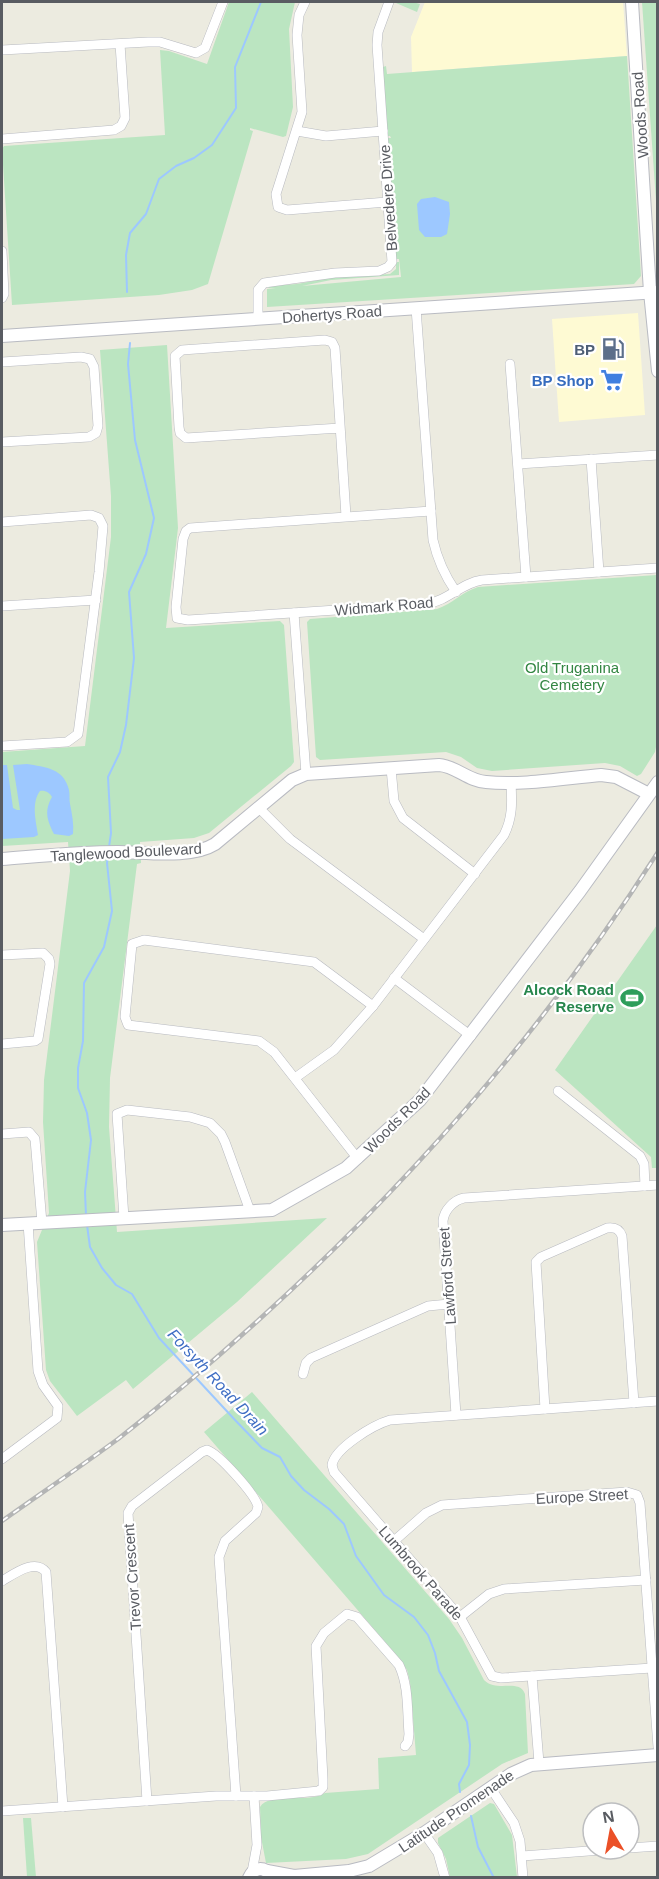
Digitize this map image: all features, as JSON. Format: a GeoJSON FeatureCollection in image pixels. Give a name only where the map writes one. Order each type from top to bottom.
{"type":"FeatureCollection","features":[{"type":"Feature","properties":{"kind":"street"},"geometry":{"type":"LineString","coordinates":[[2,50],[160,42],[190,52],[201,51],[208,43],[224,2]]}},
{"type":"Feature","properties":{"kind":"street"},"geometry":{"type":"LineString","coordinates":[[305,2],[298,24],[302,112],[276,194],[278,207],[287,210],[387,202]]}},
{"type":"Feature","properties":{"kind":"street","name":"Belvedere Drive"},"geometry":{"type":"LineString","coordinates":[[258,319],[258,290],[264,283],[335,273],[379,271],[388,267],[392,259],[377,45],[378,32],[389,2]]}},
{"type":"Feature","properties":{"kind":"street","name":"Woods Road"},"geometry":{"type":"LineString","coordinates":[[632,2],[654,292],[657,371]]}},
{"type":"Feature","properties":{"kind":"street"},"geometry":{"type":"LineString","coordinates":[[2,139],[119,128],[125,118],[120,44]]}},
{"type":"Feature","properties":{"kind":"street"},"geometry":{"type":"LineString","coordinates":[[297,131],[326,136],[383,131]]}},
{"type":"Feature","properties":{"kind":"street"},"geometry":{"type":"LineString","coordinates":[[2,251],[4,294],[2,298]]}},
{"type":"Feature","properties":{"kind":"street","name":"Dohertys Road"},"geometry":{"type":"LineString","coordinates":[[3,336],[654,292]]}},
{"type":"Feature","properties":{"kind":"street"},"geometry":{"type":"LineString","coordinates":[[416,308],[435,550],[456,592]]}},
{"type":"Feature","properties":{"kind":"street"},"geometry":{"type":"LineString","coordinates":[[340,428],[192,438],[182,436],[179,427],[174,359],[179,351],[325,340],[332,342],[334,348],[340,428],[346,516],[431,510]]}},
{"type":"Feature","properties":{"kind":"street"},"geometry":{"type":"LineString","coordinates":[[2,362],[90,358],[94,367],[98,426],[96,433],[89,437],[2,442]]}},
{"type":"Feature","properties":{"kind":"street"},"geometry":{"type":"LineString","coordinates":[[510,364],[526,577]]}},
{"type":"Feature","properties":{"kind":"street"},"geometry":{"type":"LineString","coordinates":[[518,464],[657,455]]}},
{"type":"Feature","properties":{"kind":"street"},"geometry":{"type":"LineString","coordinates":[[591,459],[599,572]]}},
{"type":"Feature","properties":{"kind":"street"},"geometry":{"type":"LineString","coordinates":[[2,522],[91,515],[102,522],[103,535],[78,734],[67,742],[2,746]]}},
{"type":"Feature","properties":{"kind":"street","name":"Widmark Road"},"geometry":{"type":"LineString","coordinates":[[346,516],[190,528],[183,539],[176,607],[177,618],[188,620],[435,603],[473,581],[657,568]]}},
{"type":"Feature","properties":{"kind":"street"},"geometry":{"type":"LineString","coordinates":[[2,606],[96,600]]}},
{"type":"Feature","properties":{"kind":"street"},"geometry":{"type":"LineString","coordinates":[[294,613],[306,774]]}},
{"type":"Feature","properties":{"kind":"street","name":"Tanglewood Boulevard"},"geometry":{"type":"LineString","coordinates":[[2,859],[68,854],[180,852],[210,847],[292,780],[306,774],[446,765],[480,782],[601,775],[616,777],[649,794]]}},
{"type":"Feature","properties":{"kind":"street"},"geometry":{"type":"LineString","coordinates":[[392,768],[394,801],[402,818],[475,874]]}},
{"type":"Feature","properties":{"kind":"street"},"geometry":{"type":"LineString","coordinates":[[295,1078],[334,1050],[373,1006],[504,835],[510,824],[512,812],[511,782]]}},
{"type":"Feature","properties":{"kind":"street","name":"Woods Road"},"geometry":{"type":"LineString","coordinates":[[2,1225],[272,1210],[346,1168],[420,1100],[580,891],[657,782]]}},
{"type":"Feature","properties":{"kind":"street"},"geometry":{"type":"LineString","coordinates":[[259,808],[290,840],[424,939]]}},
{"type":"Feature","properties":{"kind":"street"},"geometry":{"type":"LineString","coordinates":[[358,1159],[274,1052],[259,1041],[128,1025],[125,1017],[132,944],[144,940],[314,962],[373,1006]]}},
{"type":"Feature","properties":{"kind":"street"},"geometry":{"type":"LineString","coordinates":[[2,955],[37,952],[46,955],[50,964],[40,1035],[35,1041],[2,1044]]}},
{"type":"Feature","properties":{"kind":"street"},"geometry":{"type":"LineString","coordinates":[[394,978],[471,1036]]}},
{"type":"Feature","properties":{"kind":"street"},"geometry":{"type":"LineString","coordinates":[[558,1091],[640,1156],[643,1161],[645,1186]]}},
{"type":"Feature","properties":{"kind":"street"},"geometry":{"type":"LineString","coordinates":[[122,1218],[117,1114],[127,1110],[190,1117],[210,1124],[221,1134],[225,1142],[250,1211]]}},
{"type":"Feature","properties":{"kind":"street"},"geometry":{"type":"LineString","coordinates":[[2,1134],[29,1132],[36,1139],[42,1222]]}},
{"type":"Feature","properties":{"kind":"street","name":"Lawford Street"},"geometry":{"type":"LineString","coordinates":[[456,1415],[443,1217],[446,1212],[459,1199],[657,1185]]}},
{"type":"Feature","properties":{"kind":"street"},"geometry":{"type":"LineString","coordinates":[[2,1459],[57,1418],[58,1406],[44,1386],[38,1371],[28,1223]]}},
{"type":"Feature","properties":{"kind":"street"},"geometry":{"type":"LineString","coordinates":[[545,1409],[536,1262],[541,1257],[607,1228],[617,1228],[622,1239],[634,1403]]}},
{"type":"Feature","properties":{"kind":"street"},"geometry":{"type":"LineString","coordinates":[[303,1374],[306,1363],[311,1358],[428,1306],[449,1304]]}},
{"type":"Feature","properties":{"kind":"street"},"geometry":{"type":"LineString","coordinates":[[456,1415],[657,1401]]}},
{"type":"Feature","properties":{"kind":"street","name":"Lumbrook Parade"},"geometry":{"type":"LineString","coordinates":[[456,1415],[403,1418],[382,1423],[364,1432],[337,1455],[332,1462],[334,1472],[460,1617],[492,1676],[499,1678],[652,1668]]}},
{"type":"Feature","properties":{"kind":"street","name":"Trevor Crescent"},"geometry":{"type":"LineString","coordinates":[[147,1801],[128,1513],[132,1506],[207,1450],[219,1457],[258,1505],[256,1513],[225,1540],[219,1557],[236,1796]]}},
{"type":"Feature","properties":{"kind":"street","name":"Europe Street"},"geometry":{"type":"LineString","coordinates":[[394,1541],[426,1513],[442,1505],[633,1492],[637,1495],[640,1503],[657,1747]]}},
{"type":"Feature","properties":{"kind":"street"},"geometry":{"type":"LineString","coordinates":[[2,1581],[33,1566],[43,1568],[46,1572],[63,1807]]}},
{"type":"Feature","properties":{"kind":"street"},"geometry":{"type":"LineString","coordinates":[[460,1617],[484,1598],[499,1590],[646,1580]]}},
{"type":"Feature","properties":{"kind":"street"},"geometry":{"type":"LineString","coordinates":[[2,1811],[311,1793],[321,1790],[323,1779],[315,1651],[324,1633],[344,1616],[350,1614],[357,1617],[399,1665],[403,1673],[409,1734],[405,1746]]}},
{"type":"Feature","properties":{"kind":"street"},"geometry":{"type":"LineString","coordinates":[[532,1676],[539,1764]]}},
{"type":"Feature","properties":{"kind":"street","name":"Latitude Promenade"},"geometry":{"type":"LineString","coordinates":[[257,1874],[291,1877],[357,1874],[424,1833],[517,1770],[539,1764],[657,1755]]}},
{"type":"Feature","properties":{"kind":"street"},"geometry":{"type":"LineString","coordinates":[[490,1787],[514,1823],[520,1841],[523,1878]]}},
{"type":"Feature","properties":{"kind":"street"},"geometry":{"type":"LineString","coordinates":[[254,1796],[257,1874]]}},
{"type":"Feature","properties":{"kind":"street"},"geometry":{"type":"LineString","coordinates":[[424,1833],[438,1853],[445,1878]]}},
{"type":"Feature","properties":{"kind":"street"},"geometry":{"type":"LineString","coordinates":[[641,1847],[657,1846]]}},
{"type":"Feature","properties":{"kind":"street"},"geometry":{"type":"LineString","coordinates":[[522,1856],[581,1852]]}},
{"type":"Feature","properties":{"kind":"shaded area"},"geometry":{"type":"Polygon","coordinates":[[[425,2],[623,2],[627,56],[412,72],[411,37],[425,2]]]}},
{"type":"Feature","properties":{"kind":"shaded area"},"geometry":{"type":"Polygon","coordinates":[[[638,313],[645,415],[559,422],[552,319],[638,313]]]}},
{"type":"Feature","properties":{"kind":"green space"},"geometry":{"type":"Polygon","coordinates":[[[229,2],[295,2],[289,29],[293,107],[286,136],[250,128],[253,131],[208,284],[192,290],[159,295],[12,305],[2,149],[4,146],[165,135],[160,50],[207,64],[229,2]]]}},
{"type":"Feature","properties":{"kind":"green space"},"geometry":{"type":"Polygon","coordinates":[[[397,2],[413,2],[420,4],[417,12],[397,2]]]}},
{"type":"Feature","properties":{"kind":"green space"},"geometry":{"type":"Polygon","coordinates":[[[642,2],[657,2],[657,215],[642,2]]]}},
{"type":"Feature","properties":{"kind":"green space"},"geometry":{"type":"Polygon","coordinates":[[[627,56],[641,276],[634,284],[267,307],[267,289],[276,288],[268,288],[270,286],[329,278],[390,274],[396,269],[396,262],[399,262],[399,275],[331,280],[302,286],[401,277],[399,259],[395,259],[392,211],[396,210],[396,207],[392,207],[387,138],[391,138],[387,136],[383,67],[386,66],[387,74],[627,56]]]}},
{"type":"Feature","properties":{"kind":"green space"},"geometry":{"type":"Polygon","coordinates":[[[167,345],[178,528],[166,628],[280,621],[284,625],[294,762],[209,833],[194,838],[140,842],[141,863],[137,864],[110,1078],[109,1127],[117,1232],[327,1218],[237,1302],[133,1389],[126,1380],[77,1416],[50,1381],[46,1370],[37,1242],[49,1213],[43,1122],[44,1080],[70,871],[68,842],[2,846],[2,752],[85,746],[111,537],[111,496],[100,350],[167,345]]]}},
{"type":"Feature","properties":{"kind":"green space","name":"Old Truganina Cemetery"},"geometry":{"type":"Polygon","coordinates":[[[657,575],[657,742],[655,752],[641,774],[637,776],[620,766],[605,763],[492,771],[477,768],[461,757],[446,752],[320,760],[316,757],[307,622],[310,619],[437,609],[478,587],[657,575]]]}},
{"type":"Feature","properties":{"kind":"green space","name":"Alcock Road Reserve"},"geometry":{"type":"Polygon","coordinates":[[[657,925],[658,1168],[652,1168],[651,1157],[555,1070],[657,925]]]}},
{"type":"Feature","properties":{"kind":"green space"},"geometry":{"type":"Polygon","coordinates":[[[252,1392],[449,1619],[462,1638],[484,1680],[489,1684],[518,1687],[525,1694],[528,1753],[502,1764],[368,1854],[346,1859],[266,1863],[261,1837],[260,1807],[265,1802],[281,1798],[310,1798],[325,1793],[379,1789],[378,1758],[416,1755],[410,1682],[407,1670],[399,1658],[204,1432],[252,1392]]]}},
{"type":"Feature","properties":{"kind":"green space"},"geometry":{"type":"Polygon","coordinates":[[[490,1803],[494,1804],[512,1835],[517,1877],[450,1877],[438,1838],[490,1803]]]}},
{"type":"Feature","properties":{"kind":"green space"},"geometry":{"type":"Polygon","coordinates":[[[23,1818],[31,1818],[36,1877],[27,1877],[23,1818]]]}},
{"type":"Feature","properties":{"kind":"water"},"geometry":{"type":"Polygon","coordinates":[[[435,197],[449,202],[447,234],[441,237],[425,237],[419,230],[417,204],[421,199],[435,197]]]}},
{"type":"Feature","properties":{"kind":"water"},"geometry":{"type":"Polygon","coordinates":[[[27,764],[53,770],[63,777],[69,790],[73,834],[69,836],[54,834],[47,816],[52,797],[47,792],[40,791],[35,807],[38,835],[2,839],[2,765],[7,765],[13,808],[20,810],[13,765],[27,764]]]}},
{"type":"Feature","properties":{"kind":"waterway","name":"Forsyth Road Drain"},"geometry":{"type":"LineString","coordinates":[[127,292],[126,255],[130,233],[146,214],[159,179],[212,145],[236,108],[235,67],[261,2]]}},
{"type":"Feature","properties":{"kind":"waterway","name":"Forsyth Road Drain"},"geometry":{"type":"LineString","coordinates":[[109,847],[111,833],[108,777],[120,752],[126,725],[134,658],[129,592],[146,554],[154,518],[135,440],[128,364],[130,343]]}},
{"type":"Feature","properties":{"kind":"waterway","name":"Forsyth Road Drain"},"geometry":{"type":"LineString","coordinates":[[86,1216],[85,1192],[91,1140],[87,1113],[78,1088],[78,1068],[83,1041],[84,983],[104,947],[112,911],[108,856]]}},
{"type":"Feature","properties":{"kind":"waterway","name":"Forsyth Road Drain"},"geometry":{"type":"LineString","coordinates":[[87,1225],[90,1247],[102,1268],[116,1285],[132,1294],[159,1338],[262,1448],[280,1457],[291,1476],[304,1490],[344,1524],[356,1556],[384,1595],[414,1617],[428,1635],[439,1671],[467,1722],[470,1745],[469,1765],[459,1784],[460,1792]]}},
{"type":"Feature","properties":{"kind":"waterway","name":"Forsyth Road Drain"},"geometry":{"type":"LineString","coordinates":[[471,1816],[478,1847],[494,1878]]}},
{"type":"Feature","properties":{"kind":"railway"},"geometry":{"type":"LineString","coordinates":[[2,1521],[118,1439],[210,1364],[319,1264],[373,1210],[476,1098],[524,1039],[571,978],[658,852]]}},
{"type":"Feature","properties":{"kind":"place","name":"BP"},"geometry":{"type":"Point","coordinates":[613,349]}},
{"type":"Feature","properties":{"kind":"place","name":"BP Shop"},"geometry":{"type":"Point","coordinates":[612,380]}},
{"type":"Feature","properties":{"kind":"place","name":"Alcock Road Reserve"},"geometry":{"type":"Point","coordinates":[632,998]}}]}
